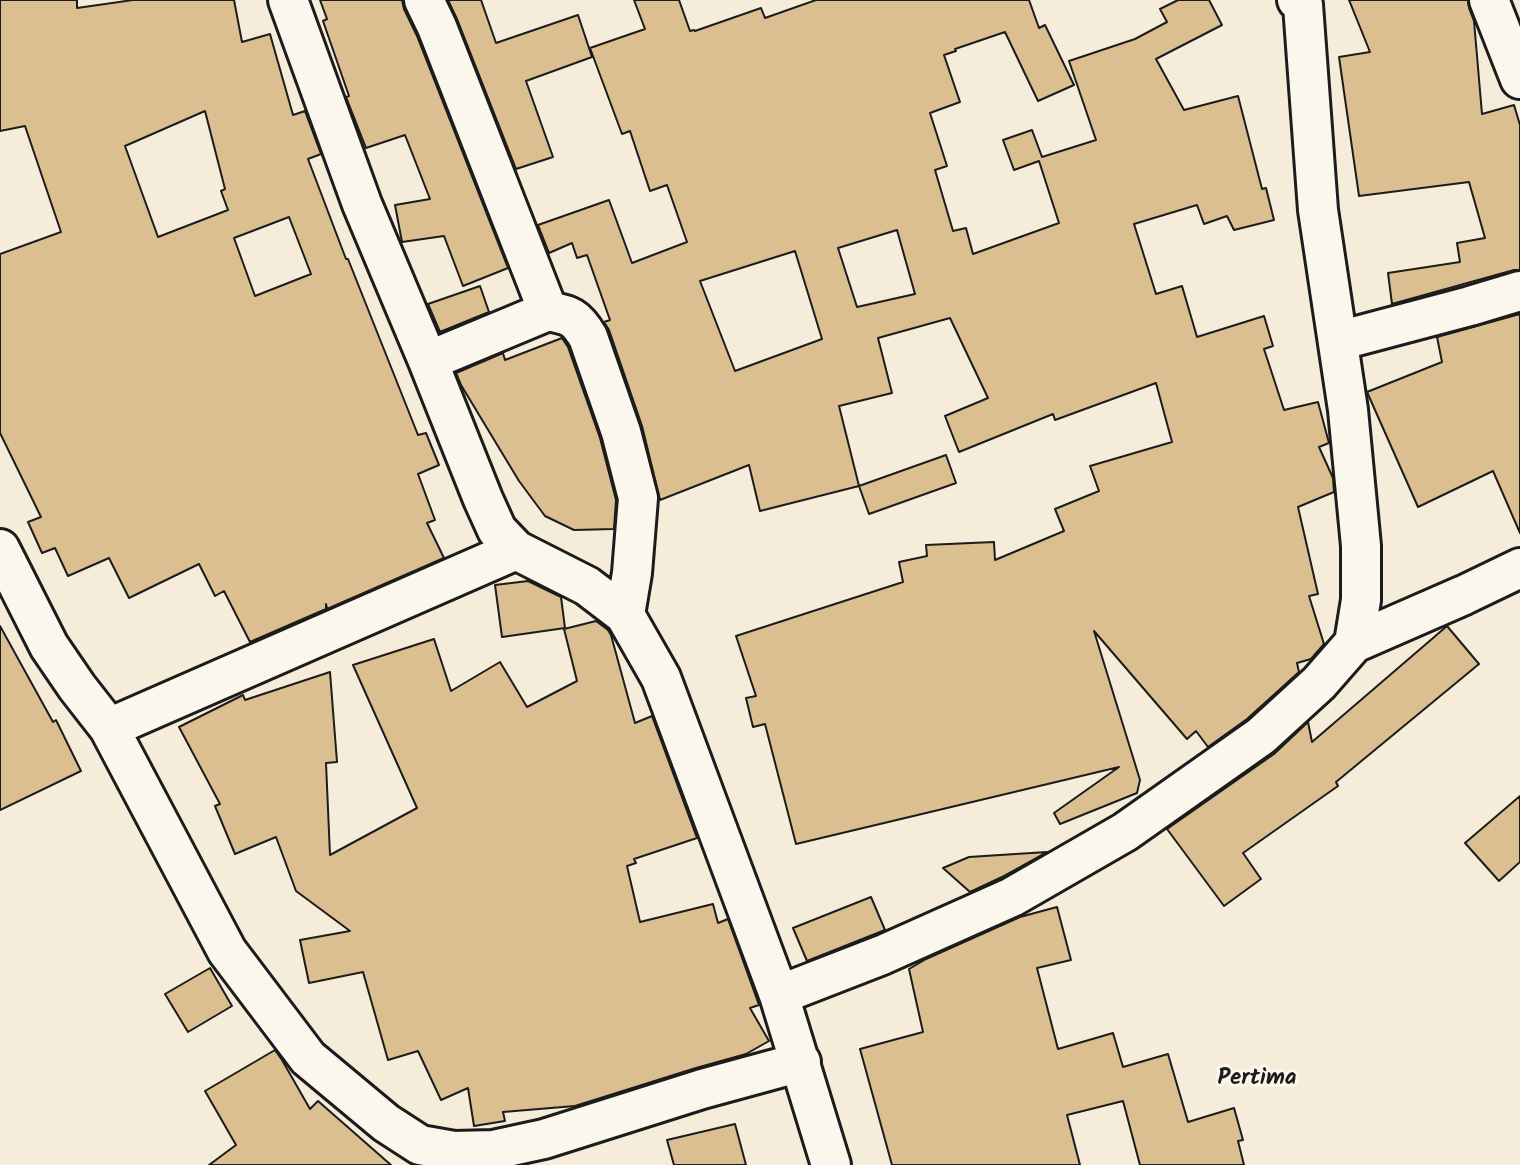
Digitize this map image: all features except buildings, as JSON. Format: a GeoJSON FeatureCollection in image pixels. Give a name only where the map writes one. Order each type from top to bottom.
{"type":"FeatureCollection","features":[{"type":"Feature","properties":{"kind":"street"},"geometry":{"type":"LineString","coordinates":[[288,0],[362,204],[497,530],[516,550],[587,586],[625,615],[661,678],[779,995],[831,1165]]}},
{"type":"Feature","properties":{"kind":"street"},"geometry":{"type":"LineString","coordinates":[[424,0],[548,311]]}},
{"type":"Feature","properties":{"kind":"street"},"geometry":{"type":"LineString","coordinates":[[1297,0],[1303,5],[1318,211],[1348,410],[1361,547],[1361,600],[1354,643]]}},
{"type":"Feature","properties":{"kind":"street"},"geometry":{"type":"LineString","coordinates":[[1489,0],[1520,79]]}},
{"type":"Feature","properties":{"kind":"street"},"geometry":{"type":"LineString","coordinates":[[1338,341],[1520,291]]}},
{"type":"Feature","properties":{"kind":"street"},"geometry":{"type":"LineString","coordinates":[[428,361],[548,311],[567,314],[581,324],[621,432],[638,498],[632,573],[625,615]]}},
{"type":"Feature","properties":{"kind":"street"},"geometry":{"type":"LineString","coordinates":[[0,548],[49,646],[108,728],[227,951],[308,1058],[386,1123],[421,1145],[454,1151],[493,1150],[531,1142],[746,1076],[801,1062]]}},
{"type":"Feature","properties":{"kind":"street"},"geometry":{"type":"LineString","coordinates":[[108,728],[516,550]]}},
{"type":"Feature","properties":{"kind":"street"},"geometry":{"type":"LineString","coordinates":[[779,995],[882,955],[1012,897],[1125,832],[1261,736],[1319,683],[1354,643],[1520,568]]}},
{"type":"Feature","properties":{"kind":"district","name":"Pertima"},"geometry":{"type":"Point","coordinates":[1257,1080]}}]}
